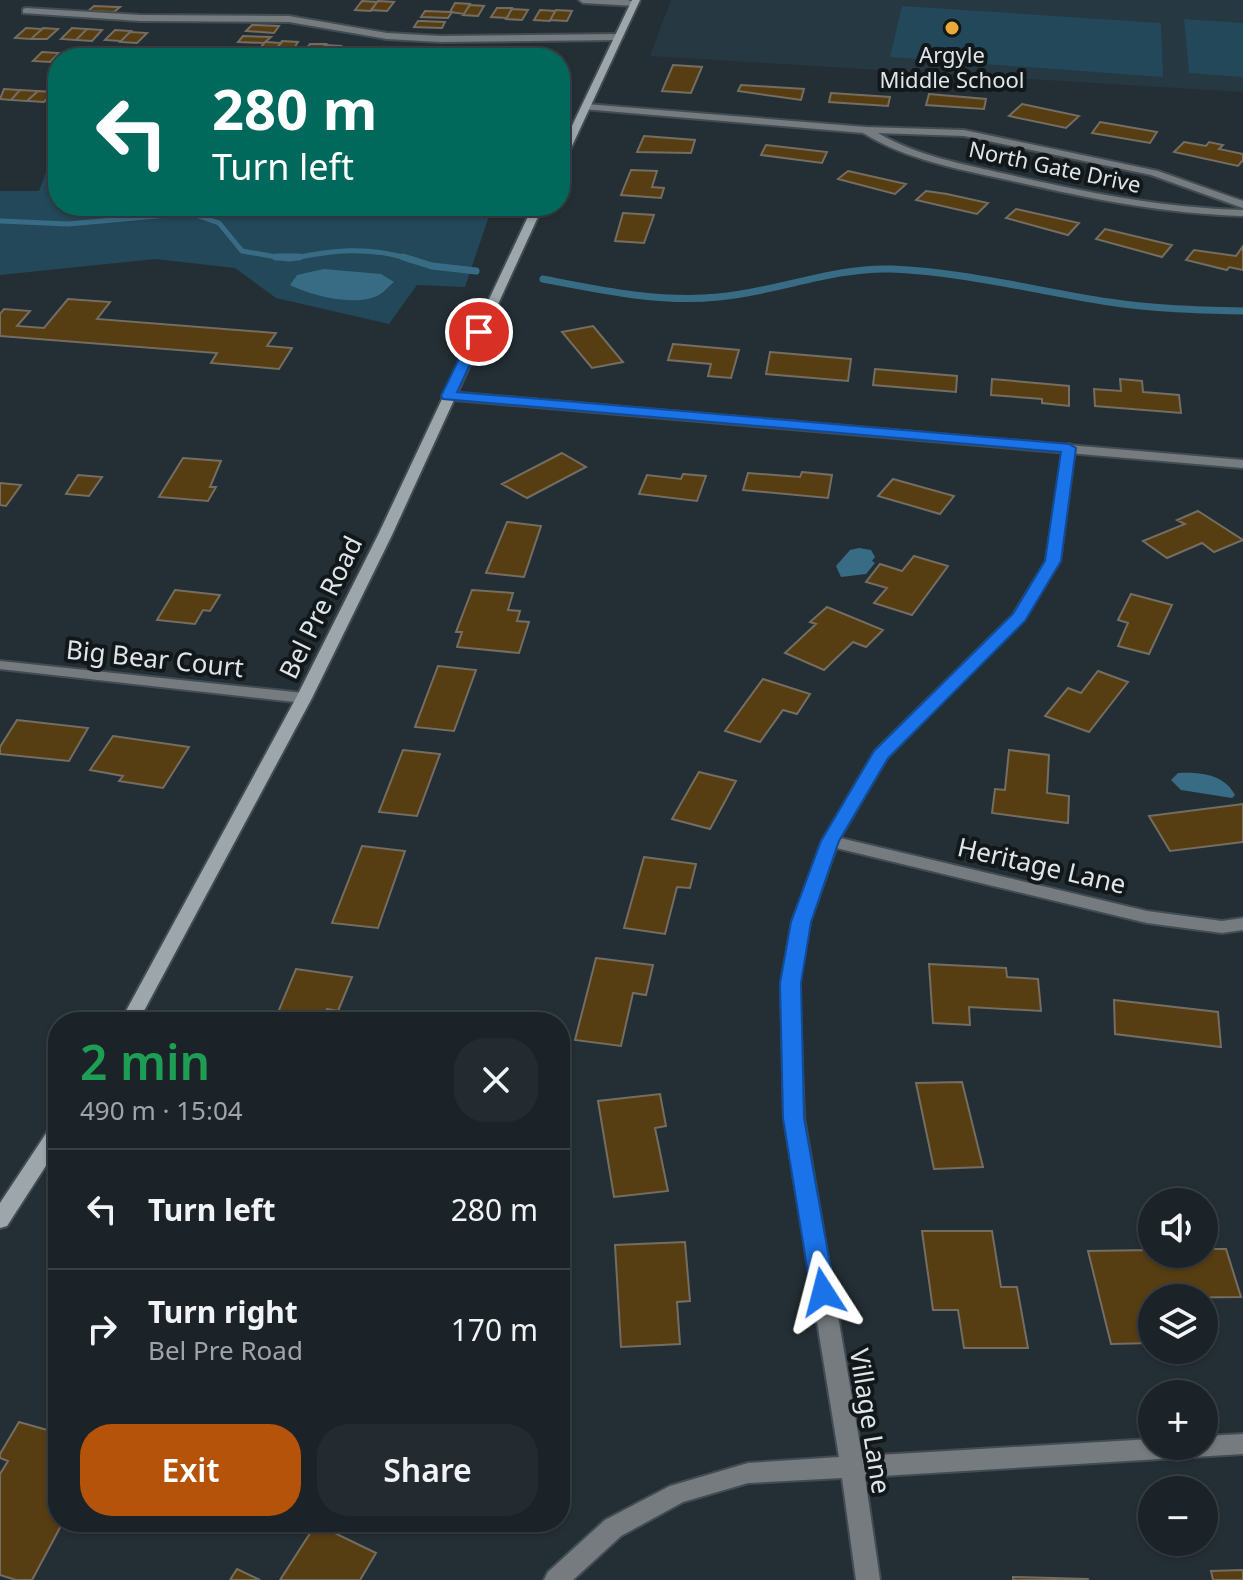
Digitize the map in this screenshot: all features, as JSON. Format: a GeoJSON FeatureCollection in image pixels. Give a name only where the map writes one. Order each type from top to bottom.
{"type":"FeatureCollection","features":[{"type":"Feature","properties":{"kind":"main road"},"geometry":{"type":"LineString","coordinates":[[570,140],[636,1]]}},
{"type":"Feature","properties":{"kind":"main road","name":"Bel Pre Road"},"geometry":{"type":"LineString","coordinates":[[134,1012],[304,698],[385,535],[533,216]]}},
{"type":"Feature","properties":{"kind":"main road"},"geometry":{"type":"LineString","coordinates":[[0,1220],[48,1146]]}},
{"type":"Feature","properties":{"kind":"street"},"geometry":{"type":"LineString","coordinates":[[583,0],[636,1]]}},
{"type":"Feature","properties":{"kind":"street"},"geometry":{"type":"LineString","coordinates":[[26,11],[125,18],[289,19],[387,36],[441,39],[619,37]]}},
{"type":"Feature","properties":{"kind":"street","name":"North Gate Drive"},"geometry":{"type":"LineString","coordinates":[[586,107],[866,130],[964,133],[1154,173],[1243,205]]}},
{"type":"Feature","properties":{"kind":"street","name":"North Gate Drive"},"geometry":{"type":"LineString","coordinates":[[866,130],[885,143],[918,155],[1106,201],[1184,213],[1243,213]]}},
{"type":"Feature","properties":{"kind":"street"},"geometry":{"type":"LineString","coordinates":[[448,396],[1243,464]]}},
{"type":"Feature","properties":{"kind":"street","name":"Village Lane"},"geometry":{"type":"LineString","coordinates":[[868,1580],[794,1118],[790,983],[801,922],[830,841],[881,755],[1019,617],[1053,561],[1069,448]]}},
{"type":"Feature","properties":{"kind":"street","name":"Big Bear Court"},"geometry":{"type":"LineString","coordinates":[[0,665],[304,698]]}},
{"type":"Feature","properties":{"kind":"street","name":"Heritage Lane"},"geometry":{"type":"LineString","coordinates":[[830,841],[1147,917],[1222,927],[1243,924]]}},
{"type":"Feature","properties":{"kind":"street"},"geometry":{"type":"LineString","coordinates":[[556,1580],[613,1528],[678,1493],[748,1473],[1243,1444]]}},
{"type":"Feature","properties":{"kind":"shaded area","name":"Argyle Middle School"},"geometry":{"type":"Polygon","coordinates":[[[671,0],[1243,0],[1243,92],[650,56],[671,0]]]}},
{"type":"Feature","properties":{"kind":"shaded area"},"geometry":{"type":"Polygon","coordinates":[[[902,6],[1161,23],[1163,77],[890,57],[902,6]]]}},
{"type":"Feature","properties":{"kind":"shaded area"},"geometry":{"type":"Polygon","coordinates":[[[1184,19],[1243,23],[1243,77],[1189,73],[1184,19]]]}},
{"type":"Feature","properties":{"kind":"shaded area"},"geometry":{"type":"Polygon","coordinates":[[[48,167],[48,216],[489,216],[465,287],[417,285],[389,324],[276,298],[235,268],[155,259],[0,275],[0,191],[39,191],[48,167]]]}},
{"type":"Feature","properties":{"kind":"shaded area"},"geometry":{"type":"Polygon","coordinates":[[[324,269],[381,274],[394,282],[379,295],[359,300],[322,296],[290,285],[297,275],[324,269]]]}},
{"type":"Feature","properties":{"kind":"shaded area"},"geometry":{"type":"Polygon","coordinates":[[[850,550],[871,550],[875,563],[866,574],[841,577],[836,566],[850,550]]]}},
{"type":"Feature","properties":{"kind":"shaded area"},"geometry":{"type":"Polygon","coordinates":[[[1178,773],[1203,774],[1218,779],[1235,795],[1232,798],[1181,790],[1171,780],[1178,773]]]}},
{"type":"Feature","properties":{"kind":"building"},"geometry":{"type":"Polygon","coordinates":[[[362,1],[377,2],[371,11],[355,10],[362,1]]]}},
{"type":"Feature","properties":{"kind":"building"},"geometry":{"type":"Polygon","coordinates":[[[378,1],[394,2],[387,11],[371,10],[378,1]]]}},
{"type":"Feature","properties":{"kind":"building"},"geometry":{"type":"Polygon","coordinates":[[[455,3],[470,4],[464,14],[450,12],[455,3]]]}},
{"type":"Feature","properties":{"kind":"building"},"geometry":{"type":"Polygon","coordinates":[[[470,5],[484,6],[478,16],[463,15],[470,5]]]}},
{"type":"Feature","properties":{"kind":"building"},"geometry":{"type":"Polygon","coordinates":[[[94,6],[120,7],[114,12],[88,11],[94,6]]]}},
{"type":"Feature","properties":{"kind":"building"},"geometry":{"type":"Polygon","coordinates":[[[497,8],[512,8],[507,18],[491,17],[497,8]]]}},
{"type":"Feature","properties":{"kind":"building"},"geometry":{"type":"Polygon","coordinates":[[[512,9],[528,10],[522,20],[506,19],[512,9]]]}},
{"type":"Feature","properties":{"kind":"building"},"geometry":{"type":"Polygon","coordinates":[[[540,10],[555,11],[550,21],[534,20],[540,10]]]}},
{"type":"Feature","properties":{"kind":"building"},"geometry":{"type":"Polygon","coordinates":[[[556,10],[572,11],[567,21],[550,20],[556,10]]]}},
{"type":"Feature","properties":{"kind":"building"},"geometry":{"type":"Polygon","coordinates":[[[425,11],[452,12],[448,18],[421,17],[425,11]]]}},
{"type":"Feature","properties":{"kind":"building"},"geometry":{"type":"Polygon","coordinates":[[[418,21],[445,22],[442,28],[414,27],[418,21]]]}},
{"type":"Feature","properties":{"kind":"building"},"geometry":{"type":"Polygon","coordinates":[[[252,25],[279,26],[274,33],[246,31],[252,25]]]}},
{"type":"Feature","properties":{"kind":"building"},"geometry":{"type":"Polygon","coordinates":[[[26,28],[42,29],[31,39],[15,38],[26,28]]]}},
{"type":"Feature","properties":{"kind":"building"},"geometry":{"type":"Polygon","coordinates":[[[43,28],[58,29],[47,39],[31,39],[43,28]]]}},
{"type":"Feature","properties":{"kind":"building"},"geometry":{"type":"Polygon","coordinates":[[[72,28],[87,29],[76,40],[61,39],[72,28]]]}},
{"type":"Feature","properties":{"kind":"building"},"geometry":{"type":"Polygon","coordinates":[[[87,29],[102,30],[92,41],[76,40],[87,29]]]}},
{"type":"Feature","properties":{"kind":"building"},"geometry":{"type":"Polygon","coordinates":[[[115,30],[131,31],[121,41],[105,40],[115,30]]]}},
{"type":"Feature","properties":{"kind":"building"},"geometry":{"type":"Polygon","coordinates":[[[130,32],[147,33],[137,43],[120,42],[130,32]]]}},
{"type":"Feature","properties":{"kind":"building"},"geometry":{"type":"Polygon","coordinates":[[[243,36],[271,37],[264,43],[238,42],[243,36]]]}},
{"type":"Feature","properties":{"kind":"building"},"geometry":{"type":"Polygon","coordinates":[[[282,41],[298,42],[294,48],[277,48],[282,41]]]}},
{"type":"Feature","properties":{"kind":"building"},"geometry":{"type":"Polygon","coordinates":[[[265,42],[281,43],[277,48],[260,48],[265,42]]]}},
{"type":"Feature","properties":{"kind":"building"},"geometry":{"type":"Polygon","coordinates":[[[310,44],[326,44],[323,48],[307,48],[310,44]]]}},
{"type":"Feature","properties":{"kind":"building"},"geometry":{"type":"Polygon","coordinates":[[[325,45],[341,46],[340,48],[323,48],[325,45]]]}},
{"type":"Feature","properties":{"kind":"building"},"geometry":{"type":"Polygon","coordinates":[[[42,52],[48,52],[48,62],[33,61],[42,52]]]}},
{"type":"Feature","properties":{"kind":"building"},"geometry":{"type":"Polygon","coordinates":[[[673,65],[702,67],[691,93],[662,91],[673,65]]]}},
{"type":"Feature","properties":{"kind":"building"},"geometry":{"type":"Polygon","coordinates":[[[741,85],[804,89],[801,100],[738,91],[741,85]]]}},
{"type":"Feature","properties":{"kind":"building"},"geometry":{"type":"Polygon","coordinates":[[[4,89],[20,90],[11,100],[0,99],[4,89]]]}},
{"type":"Feature","properties":{"kind":"building"},"geometry":{"type":"Polygon","coordinates":[[[20,90],[38,91],[27,101],[11,100],[20,90]]]}},
{"type":"Feature","properties":{"kind":"building"},"geometry":{"type":"Polygon","coordinates":[[[38,91],[48,92],[44,102],[27,101],[38,91]]]}},
{"type":"Feature","properties":{"kind":"building"},"geometry":{"type":"Polygon","coordinates":[[[831,93],[890,97],[888,106],[829,102],[831,93]]]}},
{"type":"Feature","properties":{"kind":"building"},"geometry":{"type":"Polygon","coordinates":[[[929,94],[986,99],[984,109],[926,105],[929,94]]]}},
{"type":"Feature","properties":{"kind":"building"},"geometry":{"type":"Polygon","coordinates":[[[1022,104],[1079,116],[1066,128],[1009,116],[1022,104]]]}},
{"type":"Feature","properties":{"kind":"building"},"geometry":{"type":"Polygon","coordinates":[[[1100,122],[1157,132],[1150,143],[1092,133],[1100,122]]]}},
{"type":"Feature","properties":{"kind":"building"},"geometry":{"type":"Polygon","coordinates":[[[644,136],[695,140],[691,153],[637,152],[644,136]]]}},
{"type":"Feature","properties":{"kind":"building"},"geometry":{"type":"Polygon","coordinates":[[[1184,142],[1223,145],[1219,149],[1243,154],[1243,160],[1238,166],[1174,152],[1184,142]]]}},
{"type":"Feature","properties":{"kind":"building"},"geometry":{"type":"Polygon","coordinates":[[[766,145],[827,152],[822,163],[761,155],[766,145]]]}},
{"type":"Feature","properties":{"kind":"building"},"geometry":{"type":"Polygon","coordinates":[[[631,170],[657,171],[652,187],[664,188],[661,198],[621,195],[631,170]]]}},
{"type":"Feature","properties":{"kind":"building"},"geometry":{"type":"Polygon","coordinates":[[[848,171],[906,184],[895,194],[838,179],[848,171]]]}},
{"type":"Feature","properties":{"kind":"building"},"geometry":{"type":"Polygon","coordinates":[[[926,191],[988,203],[977,214],[916,200],[926,191]]]}},
{"type":"Feature","properties":{"kind":"building"},"geometry":{"type":"Polygon","coordinates":[[[1016,209],[1079,223],[1068,235],[1006,218],[1016,209]]]}},
{"type":"Feature","properties":{"kind":"building"},"geometry":{"type":"Polygon","coordinates":[[[623,213],[654,215],[644,243],[615,241],[623,213]]]}},
{"type":"Feature","properties":{"kind":"building"},"geometry":{"type":"Polygon","coordinates":[[[1105,229],[1172,245],[1162,257],[1096,239],[1105,229]]]}},
{"type":"Feature","properties":{"kind":"building"},"geometry":{"type":"Polygon","coordinates":[[[1243,246],[1243,270],[1229,267],[1227,270],[1186,260],[1194,250],[1236,256],[1243,246]]]}},
{"type":"Feature","properties":{"kind":"building"},"geometry":{"type":"Polygon","coordinates":[[[68,299],[110,302],[97,319],[276,333],[267,346],[292,348],[279,369],[211,363],[217,353],[0,336],[0,314],[4,309],[30,311],[17,326],[44,328],[68,299]]]}},
{"type":"Feature","properties":{"kind":"building"},"geometry":{"type":"Polygon","coordinates":[[[593,326],[623,362],[592,368],[562,332],[593,326]]]}},
{"type":"Feature","properties":{"kind":"building"},"geometry":{"type":"Polygon","coordinates":[[[673,344],[739,350],[731,378],[708,376],[711,364],[668,360],[673,344]]]}},
{"type":"Feature","properties":{"kind":"building"},"geometry":{"type":"Polygon","coordinates":[[[770,352],[851,359],[848,381],[766,374],[770,352]]]}},
{"type":"Feature","properties":{"kind":"building"},"geometry":{"type":"Polygon","coordinates":[[[875,369],[957,376],[956,392],[873,385],[875,369]]]}},
{"type":"Feature","properties":{"kind":"building"},"geometry":{"type":"Polygon","coordinates":[[[992,379],[1069,386],[1069,406],[1042,403],[1042,399],[991,395],[992,379]]]}},
{"type":"Feature","properties":{"kind":"building"},"geometry":{"type":"Polygon","coordinates":[[[1120,379],[1142,381],[1143,392],[1179,395],[1181,413],[1095,406],[1094,389],[1121,391],[1120,379]]]}},
{"type":"Feature","properties":{"kind":"building"},"geometry":{"type":"Polygon","coordinates":[[[562,453],[586,467],[527,498],[502,484],[562,453]]]}},
{"type":"Feature","properties":{"kind":"building"},"geometry":{"type":"Polygon","coordinates":[[[183,458],[221,461],[210,487],[216,487],[208,501],[159,497],[183,458]]]}},
{"type":"Feature","properties":{"kind":"building"},"geometry":{"type":"Polygon","coordinates":[[[802,472],[832,475],[828,498],[743,490],[748,473],[800,477],[802,472]]]}},
{"type":"Feature","properties":{"kind":"building"},"geometry":{"type":"Polygon","coordinates":[[[683,474],[706,476],[697,501],[639,494],[647,475],[681,479],[683,474]]]}},
{"type":"Feature","properties":{"kind":"building"},"geometry":{"type":"Polygon","coordinates":[[[78,475],[102,477],[89,496],[66,494],[78,475]]]}},
{"type":"Feature","properties":{"kind":"building"},"geometry":{"type":"Polygon","coordinates":[[[893,479],[954,496],[940,514],[878,496],[893,479]]]}},
{"type":"Feature","properties":{"kind":"building"},"geometry":{"type":"Polygon","coordinates":[[[0,483],[21,485],[6,506],[0,505],[0,483]]]}},
{"type":"Feature","properties":{"kind":"building"},"geometry":{"type":"Polygon","coordinates":[[[1198,511],[1243,540],[1214,552],[1202,543],[1167,558],[1143,541],[1185,524],[1177,520],[1198,511]]]}},
{"type":"Feature","properties":{"kind":"building"},"geometry":{"type":"Polygon","coordinates":[[[507,522],[541,526],[524,577],[486,573],[507,522]]]}},
{"type":"Feature","properties":{"kind":"building"},"geometry":{"type":"Polygon","coordinates":[[[914,556],[948,566],[912,615],[874,603],[887,588],[866,582],[880,564],[902,571],[914,556]]]}},
{"type":"Feature","properties":{"kind":"building"},"geometry":{"type":"Polygon","coordinates":[[[175,590],[220,595],[210,611],[203,610],[195,624],[157,620],[175,590]]]}},
{"type":"Feature","properties":{"kind":"building"},"geometry":{"type":"Polygon","coordinates":[[[472,590],[513,593],[508,610],[520,611],[517,621],[529,622],[519,653],[457,647],[462,632],[456,632],[472,590]]]}},
{"type":"Feature","properties":{"kind":"building"},"geometry":{"type":"Polygon","coordinates":[[[1131,594],[1172,605],[1149,654],[1118,646],[1128,623],[1118,620],[1131,594]]]}},
{"type":"Feature","properties":{"kind":"building"},"geometry":{"type":"Polygon","coordinates":[[[827,607],[883,630],[866,647],[853,642],[824,670],[785,653],[816,624],[810,622],[827,607]]]}},
{"type":"Feature","properties":{"kind":"building"},"geometry":{"type":"Polygon","coordinates":[[[438,666],[476,670],[454,731],[415,727],[438,666]]]}},
{"type":"Feature","properties":{"kind":"building"},"geometry":{"type":"Polygon","coordinates":[[[1098,671],[1128,682],[1089,732],[1045,716],[1068,688],[1081,693],[1098,671]]]}},
{"type":"Feature","properties":{"kind":"building"},"geometry":{"type":"Polygon","coordinates":[[[763,679],[810,694],[797,714],[783,710],[760,742],[725,731],[763,679]]]}},
{"type":"Feature","properties":{"kind":"building"},"geometry":{"type":"Polygon","coordinates":[[[17,720],[88,728],[69,761],[0,754],[0,747],[17,720]]]}},
{"type":"Feature","properties":{"kind":"building"},"geometry":{"type":"Polygon","coordinates":[[[113,736],[189,747],[163,788],[119,781],[123,776],[90,770],[113,736]]]}},
{"type":"Feature","properties":{"kind":"building"},"geometry":{"type":"Polygon","coordinates":[[[403,750],[440,754],[417,816],[379,812],[403,750]]]}},
{"type":"Feature","properties":{"kind":"building"},"geometry":{"type":"Polygon","coordinates":[[[1009,750],[1049,755],[1047,793],[1069,796],[1068,823],[992,813],[995,789],[1005,790],[1009,750]]]}},
{"type":"Feature","properties":{"kind":"building"},"geometry":{"type":"Polygon","coordinates":[[[699,772],[736,781],[710,829],[672,819],[699,772]]]}},
{"type":"Feature","properties":{"kind":"building"},"geometry":{"type":"Polygon","coordinates":[[[1243,804],[1243,842],[1170,851],[1149,816],[1243,804]]]}},
{"type":"Feature","properties":{"kind":"building"},"geometry":{"type":"Polygon","coordinates":[[[362,846],[405,851],[378,928],[332,923],[362,846]]]}},
{"type":"Feature","properties":{"kind":"building"},"geometry":{"type":"Polygon","coordinates":[[[644,857],[696,864],[690,888],[677,887],[665,934],[624,928],[644,857]]]}},
{"type":"Feature","properties":{"kind":"building"},"geometry":{"type":"Polygon","coordinates":[[[596,958],[653,965],[646,995],[633,993],[621,1046],[575,1040],[596,958]]]}},
{"type":"Feature","properties":{"kind":"building"},"geometry":{"type":"Polygon","coordinates":[[[929,964],[1006,968],[1007,977],[1038,979],[1041,1011],[969,1007],[970,1025],[933,1023],[929,964]]]}},
{"type":"Feature","properties":{"kind":"building"},"geometry":{"type":"Polygon","coordinates":[[[296,969],[352,977],[338,1011],[278,1012],[296,969]]]}},
{"type":"Feature","properties":{"kind":"building"},"geometry":{"type":"Polygon","coordinates":[[[1114,1000],[1218,1012],[1221,1047],[1115,1034],[1114,1000]]]}},
{"type":"Feature","properties":{"kind":"building"},"geometry":{"type":"Polygon","coordinates":[[[962,1082],[983,1167],[934,1169],[916,1083],[962,1082]]]}},
{"type":"Feature","properties":{"kind":"building"},"geometry":{"type":"Polygon","coordinates":[[[660,1094],[666,1126],[655,1128],[668,1191],[614,1197],[598,1101],[660,1094]]]}},
{"type":"Feature","properties":{"kind":"building"},"geometry":{"type":"Polygon","coordinates":[[[922,1231],[992,1231],[1001,1287],[1017,1287],[1028,1348],[964,1348],[958,1310],[933,1310],[922,1231]]]}},
{"type":"Feature","properties":{"kind":"building"},"geometry":{"type":"Polygon","coordinates":[[[685,1242],[690,1301],[677,1302],[680,1344],[621,1347],[615,1245],[685,1242]]]}},
{"type":"Feature","properties":{"kind":"building"},"geometry":{"type":"Polygon","coordinates":[[[1218,1249],[1226,1249],[1241,1297],[1218,1297],[1218,1284],[1138,1284],[1138,1343],[1111,1344],[1088,1251],[1138,1250],[1138,1268],[1218,1268],[1218,1249]]]}},
{"type":"Feature","properties":{"kind":"building"},"geometry":{"type":"Polygon","coordinates":[[[19,1422],[48,1430],[48,1532],[58,1532],[32,1580],[16,1580],[0,1575],[0,1474],[8,1461],[0,1458],[19,1422]]]}},
{"type":"Feature","properties":{"kind":"building"},"geometry":{"type":"Polygon","coordinates":[[[311,1532],[333,1532],[376,1553],[360,1580],[280,1580],[311,1532]]]}},
{"type":"Feature","properties":{"kind":"building"},"geometry":{"type":"Polygon","coordinates":[[[237,1569],[260,1580],[230,1580],[237,1569]]]}},
{"type":"Feature","properties":{"kind":"building"},"geometry":{"type":"Polygon","coordinates":[[[1243,1570],[1243,1580],[1213,1580],[1211,1571],[1243,1570]]]}},
{"type":"Feature","properties":{"kind":"building"},"geometry":{"type":"Polygon","coordinates":[[[1013,1577],[1088,1579],[1088,1580],[1013,1580],[1013,1577]]]}},
{"type":"Feature","properties":{"kind":"waterway"},"geometry":{"type":"LineString","coordinates":[[0,221],[68,224],[157,216]]}},
{"type":"Feature","properties":{"kind":"waterway"},"geometry":{"type":"LineString","coordinates":[[199,216],[219,223],[242,251],[276,257]]}},
{"type":"Feature","properties":{"kind":"waterway"},"geometry":{"type":"LineString","coordinates":[[290,259],[350,251],[379,252],[409,259]]}},
{"type":"Feature","properties":{"kind":"waterway"},"geometry":{"type":"LineString","coordinates":[[276,257],[299,257]]}},
{"type":"Feature","properties":{"kind":"waterway"},"geometry":{"type":"LineString","coordinates":[[276,257],[288,259]]}},
{"type":"Feature","properties":{"kind":"waterway"},"geometry":{"type":"LineString","coordinates":[[403,257],[432,266],[476,271]]}},
{"type":"Feature","properties":{"kind":"waterway"},"geometry":{"type":"LineString","coordinates":[[543,279],[630,294],[696,298],[740,294],[848,272],[892,269],[974,278],[1126,304],[1243,311]]}},
{"type":"Feature","properties":{"kind":"place","name":"Argyle Middle School"},"geometry":{"type":"Point","coordinates":[952,28]}},
{"type":"Feature","properties":{"kind":"route"},"geometry":{"type":"LineString","coordinates":[[479,332],[448,396],[1069,448],[1053,561],[1019,617],[881,755],[830,841],[801,922],[790,983],[794,1118],[823,1292]]}}]}
